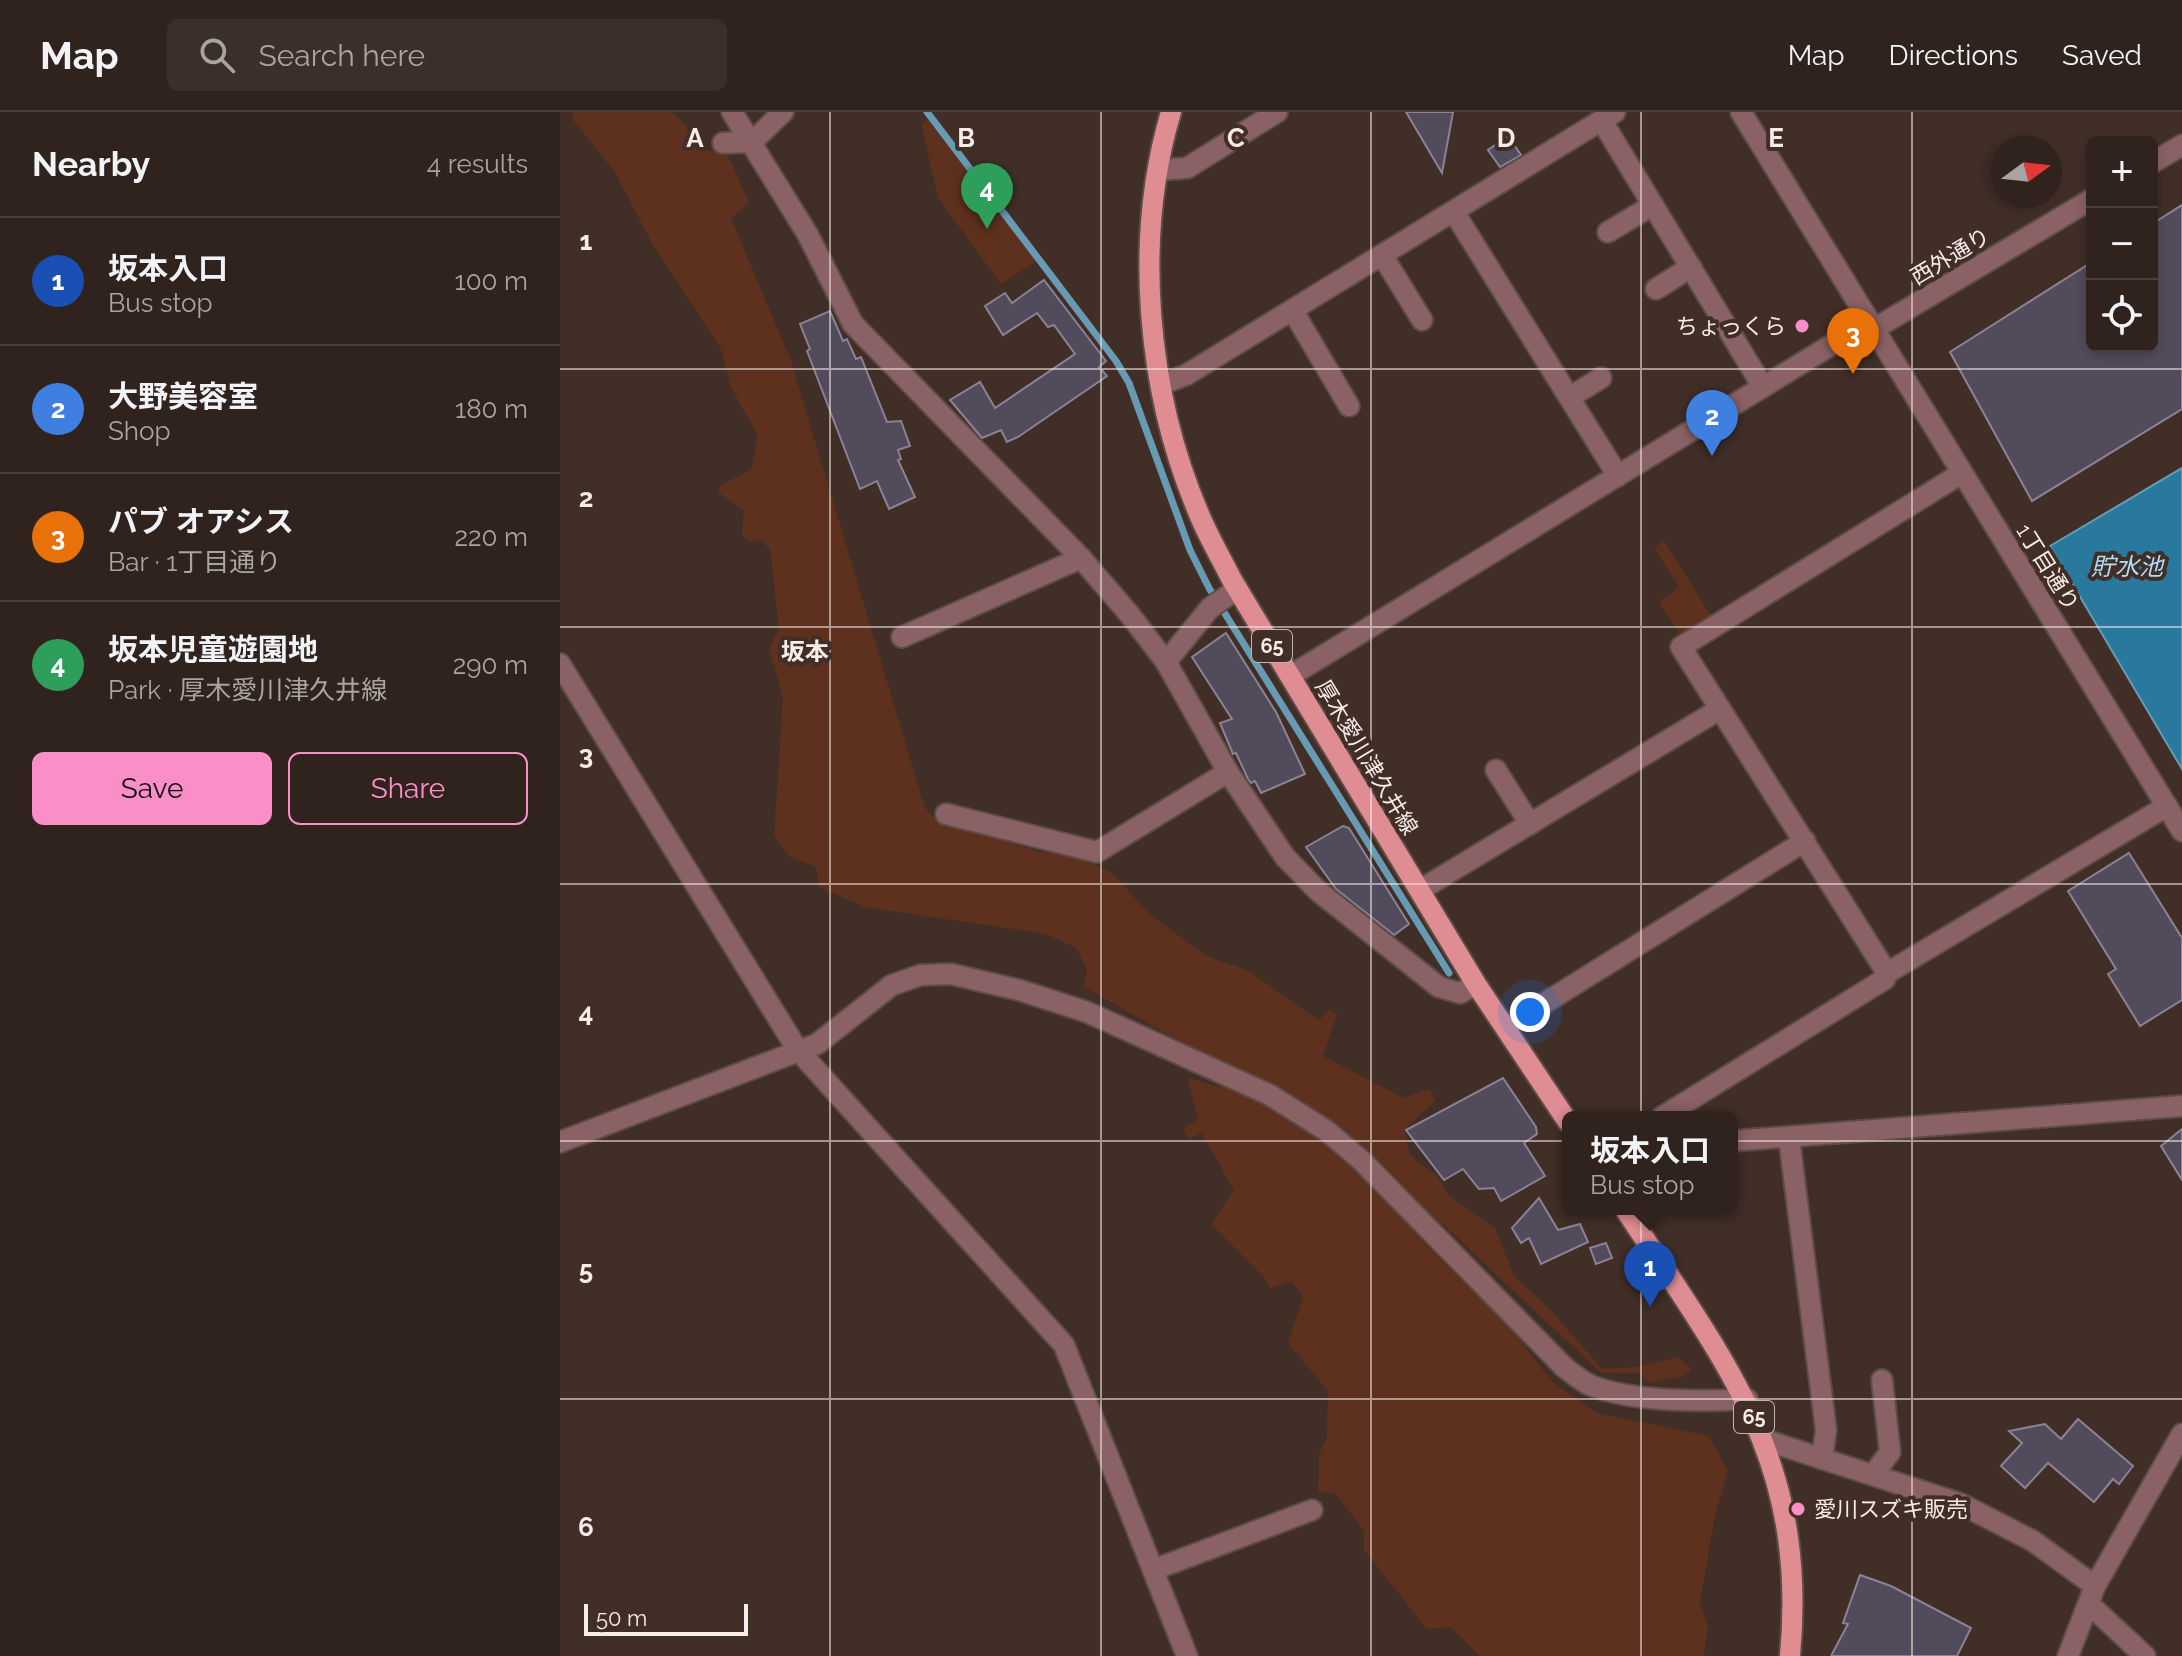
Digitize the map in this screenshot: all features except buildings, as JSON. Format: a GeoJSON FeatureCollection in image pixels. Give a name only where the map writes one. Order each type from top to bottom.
{"type":"FeatureCollection","features":[{"type":"Feature","properties":{"kind":"main road","name":"厚木愛川津久井線"},"geometry":{"type":"LineString","coordinates":[[1171,112],[1159,170],[1150,270],[1162,384],[1177,452],[1226,597],[1290,676],[1476,984],[1562,1113]]}},
{"type":"Feature","properties":{"kind":"main road","name":"65"},"geometry":{"type":"LineString","coordinates":[[1629,1215],[1747,1399],[1765,1440],[1789,1529],[1794,1571],[1790,1656]]}},
{"type":"Feature","properties":{"kind":"street"},"geometry":{"type":"LineString","coordinates":[[732,112],[808,235],[853,324],[1081,558],[1166,662],[1228,772],[1285,857],[1318,891],[1439,987],[1460,993],[1476,984]]}},
{"type":"Feature","properties":{"kind":"street"},"geometry":{"type":"LineString","coordinates":[[723,143],[752,142],[783,112]]}},
{"type":"Feature","properties":{"kind":"street"},"geometry":{"type":"LineString","coordinates":[[1159,170],[1187,168],[1277,112]]}},
{"type":"Feature","properties":{"kind":"street","name":"1丁目通り"},"geometry":{"type":"LineString","coordinates":[[1741,112],[1962,473],[2174,806],[2182,831]]}},
{"type":"Feature","properties":{"kind":"street"},"geometry":{"type":"LineString","coordinates":[[1162,384],[1186,375],[1293,311],[1454,212],[1599,117],[1763,387]]}},
{"type":"Feature","properties":{"kind":"street"},"geometry":{"type":"LineString","coordinates":[[2158,159],[2182,145]]}},
{"type":"Feature","properties":{"kind":"street","name":"西外通り"},"geometry":{"type":"LineString","coordinates":[[1290,676],[1763,387],[2086,202]]}},
{"type":"Feature","properties":{"kind":"street"},"geometry":{"type":"LineString","coordinates":[[1608,232],[1653,205]]}},
{"type":"Feature","properties":{"kind":"street"},"geometry":{"type":"LineString","coordinates":[[1454,212],[1618,476]]}},
{"type":"Feature","properties":{"kind":"street"},"geometry":{"type":"LineString","coordinates":[[1382,255],[1422,320]]}},
{"type":"Feature","properties":{"kind":"street"},"geometry":{"type":"LineString","coordinates":[[1656,289],[1691,267]]}},
{"type":"Feature","properties":{"kind":"street"},"geometry":{"type":"LineString","coordinates":[[1293,311],[1349,406]]}},
{"type":"Feature","properties":{"kind":"street"},"geometry":{"type":"LineString","coordinates":[[1570,397],[1601,378]]}},
{"type":"Feature","properties":{"kind":"street"},"geometry":{"type":"LineString","coordinates":[[1887,973],[1681,647],[1962,473]]}},
{"type":"Feature","properties":{"kind":"street"},"geometry":{"type":"LineString","coordinates":[[902,637],[1081,558]]}},
{"type":"Feature","properties":{"kind":"street"},"geometry":{"type":"LineString","coordinates":[[1166,662],[1226,597]]}},
{"type":"Feature","properties":{"kind":"street"},"geometry":{"type":"LineString","coordinates":[[560,664],[797,1049],[1064,1345],[1187,1656]]}},
{"type":"Feature","properties":{"kind":"street"},"geometry":{"type":"LineString","coordinates":[[1420,890],[1720,709]]}},
{"type":"Feature","properties":{"kind":"street"},"geometry":{"type":"LineString","coordinates":[[1496,770],[1530,824]]}},
{"type":"Feature","properties":{"kind":"street"},"geometry":{"type":"LineString","coordinates":[[946,814],[1097,852],[1228,772]]}},
{"type":"Feature","properties":{"kind":"street"},"geometry":{"type":"LineString","coordinates":[[1672,1111],[1885,979],[1887,973],[2174,806]]}},
{"type":"Feature","properties":{"kind":"street"},"geometry":{"type":"LineString","coordinates":[[1506,1027],[1805,841]]}},
{"type":"Feature","properties":{"kind":"street"},"geometry":{"type":"LineString","coordinates":[[560,1142],[797,1049],[817,1044],[892,985],[921,975],[951,974],[1019,990],[1087,1012],[1270,1095],[1327,1131],[1362,1161],[1564,1367],[1587,1384],[1612,1392],[1700,1400],[1747,1399]]}},
{"type":"Feature","properties":{"kind":"street"},"geometry":{"type":"LineString","coordinates":[[1738,1141],[2182,1106]]}},
{"type":"Feature","properties":{"kind":"street"},"geometry":{"type":"LineString","coordinates":[[1789,1138],[1826,1430],[1822,1459]]}},
{"type":"Feature","properties":{"kind":"street"},"geometry":{"type":"LineString","coordinates":[[1873,1475],[1890,1452],[1882,1380]]}},
{"type":"Feature","properties":{"kind":"street"},"geometry":{"type":"LineString","coordinates":[[2068,1656],[2092,1596],[2177,1456],[2182,1434]]}},
{"type":"Feature","properties":{"kind":"street"},"geometry":{"type":"LineString","coordinates":[[1765,1440],[1995,1519],[2092,1596],[2145,1656]]}},
{"type":"Feature","properties":{"kind":"street"},"geometry":{"type":"LineString","coordinates":[[1153,1570],[1312,1510]]}},
{"type":"Feature","properties":{"kind":"shaded area"},"geometry":{"type":"Polygon","coordinates":[[[573,112],[672,112],[685,124],[699,148],[728,155],[749,203],[731,218],[791,361],[925,808],[934,817],[1036,851],[1073,856],[1110,871],[1152,916],[1208,957],[1247,970],[1319,1020],[1329,1009],[1337,1014],[1323,1056],[1403,1098],[1429,1089],[1436,1100],[1404,1130],[1410,1155],[1438,1177],[1449,1196],[1495,1228],[1514,1276],[1550,1309],[1602,1369],[1636,1367],[1678,1357],[1691,1369],[1685,1376],[1649,1383],[1639,1373],[1601,1373],[1390,1175],[1375,1185],[1513,1330],[1551,1381],[1597,1413],[1709,1436],[1728,1471],[1715,1516],[1700,1603],[1708,1626],[1704,1656],[1480,1656],[1450,1627],[1427,1629],[1364,1550],[1364,1531],[1336,1494],[1318,1492],[1319,1454],[1327,1438],[1328,1391],[1288,1343],[1303,1297],[1291,1281],[1270,1288],[1265,1278],[1211,1224],[1234,1190],[1201,1133],[1188,1139],[1183,1129],[1198,1120],[1188,1078],[1220,1087],[1229,1069],[1084,987],[1087,969],[1076,948],[1046,934],[865,907],[819,887],[816,867],[790,857],[774,836],[783,698],[769,648],[779,629],[770,549],[760,540],[750,542],[742,535],[744,511],[718,492],[720,485],[751,470],[758,436],[732,389],[720,347],[653,245],[614,171],[572,119],[573,112]]]}},
{"type":"Feature","properties":{"kind":"shaded area"},"geometry":{"type":"Polygon","coordinates":[[[928,119],[1037,261],[1001,284],[938,198],[921,124],[928,119]]]}},
{"type":"Feature","properties":{"kind":"shaded area"},"geometry":{"type":"Polygon","coordinates":[[[1664,541],[1713,619],[1689,635],[1686,630],[1680,634],[1659,602],[1679,587],[1654,548],[1664,541]]]}},
{"type":"Feature","properties":{"kind":"water","name":"貯水池"},"geometry":{"type":"Polygon","coordinates":[[[2182,468],[2182,769],[2050,546],[2182,468]]]}},
{"type":"Feature","properties":{"kind":"waterway"},"geometry":{"type":"LineString","coordinates":[[927,112],[1116,361],[1129,383],[1190,550],[1209,588],[1449,973]]}},
{"type":"Feature","properties":{"kind":"place","name":"坂本児童遊園地"},"geometry":{"type":"Point","coordinates":[987,229]}},
{"type":"Feature","properties":{"kind":"place","name":"ちょっくら"},"geometry":{"type":"Point","coordinates":[1802,326]}},
{"type":"Feature","properties":{"kind":"place","name":"パブ オアシス"},"geometry":{"type":"Point","coordinates":[1853,374]}},
{"type":"Feature","properties":{"kind":"place","name":"大野美容室"},"geometry":{"type":"Point","coordinates":[1712,456]}},
{"type":"Feature","properties":{"kind":"place","name":"坂本入口"},"geometry":{"type":"Point","coordinates":[1650,1307]}},
{"type":"Feature","properties":{"kind":"place","name":"愛川スズキ販売"},"geometry":{"type":"Point","coordinates":[1798,1509]}},
{"type":"Feature","properties":{"kind":"district","name":"坂本"},"geometry":{"type":"Point","coordinates":[805,651]}}]}
